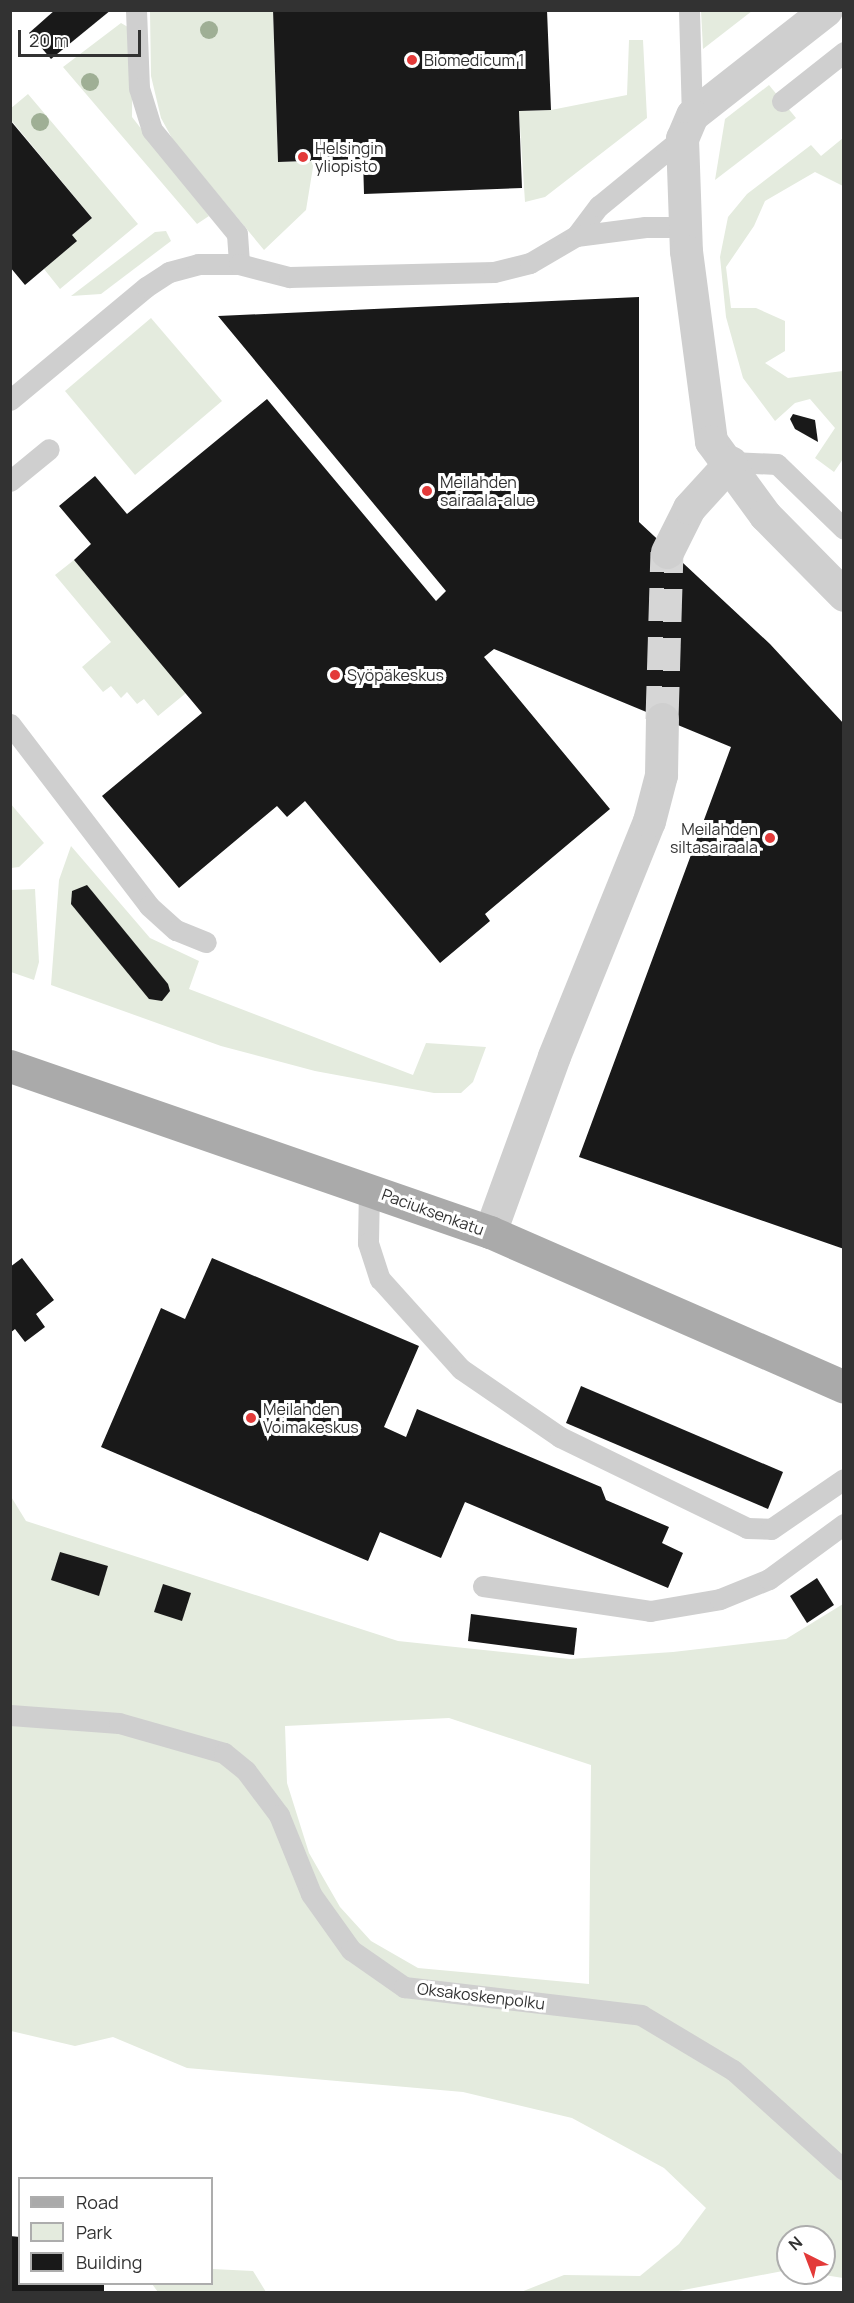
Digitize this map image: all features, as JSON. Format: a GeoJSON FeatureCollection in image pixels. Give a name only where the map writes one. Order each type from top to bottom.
{"type":"FeatureCollection","features":[{"type":"Feature","properties":{"kind":"main road","name":"Paciuksenkatu"},"geometry":{"type":"LineString","coordinates":[[10,1066],[490,1232],[843,1387]]}},
{"type":"Feature","properties":{"kind":"street"},"geometry":{"type":"LineString","coordinates":[[826,10],[687,126],[685,227],[707,427],[711,441],[731,462],[765,515],[843,595]]}},
{"type":"Feature","properties":{"kind":"street"},"geometry":{"type":"LineString","coordinates":[[667,552],[689,508],[731,462]]}},
{"type":"Feature","properties":{"kind":"street"},"geometry":{"type":"LineString","coordinates":[[490,1232],[554,1056],[649,821],[661,775],[662,719]]}},
{"type":"Feature","properties":{"kind":"lane"},"geometry":{"type":"LineString","coordinates":[[136,10],[139,88],[152,130],[237,234],[239,264]]}},
{"type":"Feature","properties":{"kind":"lane"},"geometry":{"type":"LineString","coordinates":[[10,400],[169,272],[214,261],[239,264],[289,277],[494,272],[530,263],[576,236],[599,206],[687,126],[689,10]]}},
{"type":"Feature","properties":{"kind":"lane"},"geometry":{"type":"LineString","coordinates":[[782,101],[843,52]]}},
{"type":"Feature","properties":{"kind":"lane"},"geometry":{"type":"LineString","coordinates":[[576,236],[645,227],[685,227]]}},
{"type":"Feature","properties":{"kind":"lane"},"geometry":{"type":"LineString","coordinates":[[10,481],[49,449]]}},
{"type":"Feature","properties":{"kind":"lane"},"geometry":{"type":"LineString","coordinates":[[731,462],[777,464],[843,529]]}},
{"type":"Feature","properties":{"kind":"lane"},"geometry":{"type":"LineString","coordinates":[[10,724],[149,906],[176,930],[206,942]]}},
{"type":"Feature","properties":{"kind":"lane"},"geometry":{"type":"LineString","coordinates":[[369,1189],[368,1243],[380,1279],[461,1369],[560,1437],[747,1528],[771,1529],[843,1479]]}},
{"type":"Feature","properties":{"kind":"lane"},"geometry":{"type":"LineString","coordinates":[[483,1586],[650,1611],[720,1599],[769,1579],[843,1524]]}},
{"type":"Feature","properties":{"kind":"lane","name":"Oksakoskenpolku"},"geometry":{"type":"LineString","coordinates":[[10,1715],[119,1723],[224,1753],[246,1772],[279,1815],[311,1894],[351,1950],[404,1987],[641,2015],[734,2070],[843,2170]]}},
{"type":"Feature","properties":{"kind":"green space"},"geometry":{"type":"Polygon","coordinates":[[[701,10],[752,11],[703,49],[701,10]]]}},
{"type":"Feature","properties":{"kind":"green space"},"geometry":{"type":"Polygon","coordinates":[[[150,11],[273,11],[278,162],[314,161],[306,210],[264,250],[173,140],[161,118],[151,76],[150,11]]]}},
{"type":"Feature","properties":{"kind":"green space"},"geometry":{"type":"Polygon","coordinates":[[[121,23],[133,30],[132,117],[209,216],[197,224],[63,67],[121,23]]]}},
{"type":"Feature","properties":{"kind":"green space"},"geometry":{"type":"Polygon","coordinates":[[[629,40],[643,40],[647,118],[545,197],[525,202],[519,111],[551,110],[627,95],[629,40]]]}},
{"type":"Feature","properties":{"kind":"green space"},"geometry":{"type":"Polygon","coordinates":[[[769,85],[796,118],[715,180],[725,119],[769,85]]]}},
{"type":"Feature","properties":{"kind":"green space"},"geometry":{"type":"Polygon","coordinates":[[[28,94],[138,224],[60,289],[44,269],[76,241],[72,235],[92,218],[11,120],[10,109],[28,94]]]}},
{"type":"Feature","properties":{"kind":"green space"},"geometry":{"type":"Polygon","coordinates":[[[843,138],[843,186],[815,172],[765,201],[754,226],[726,267],[731,308],[756,308],[785,321],[785,351],[765,363],[788,378],[843,371],[843,459],[834,472],[815,458],[835,428],[810,399],[795,403],[775,421],[743,378],[726,317],[720,257],[728,217],[747,194],[811,145],[821,156],[843,138]]]}},
{"type":"Feature","properties":{"kind":"green space"},"geometry":{"type":"Polygon","coordinates":[[[166,231],[171,241],[101,294],[71,296],[155,232],[166,231]]]}},
{"type":"Feature","properties":{"kind":"green space"},"geometry":{"type":"Polygon","coordinates":[[[151,318],[222,401],[135,475],[65,391],[151,318]]]}},
{"type":"Feature","properties":{"kind":"green space"},"geometry":{"type":"Polygon","coordinates":[[[74,560],[186,693],[158,716],[144,699],[137,704],[127,692],[121,698],[111,686],[103,692],[82,667],[111,642],[55,575],[74,560]]]}},
{"type":"Feature","properties":{"kind":"green space"},"geometry":{"type":"Polygon","coordinates":[[[10,803],[44,843],[19,867],[11,868],[10,803]]]}},
{"type":"Feature","properties":{"kind":"green space"},"geometry":{"type":"Polygon","coordinates":[[[71,846],[150,938],[199,961],[189,989],[413,1075],[426,1043],[486,1047],[473,1082],[461,1093],[434,1093],[315,1071],[221,1046],[51,985],[59,880],[71,846]]]}},
{"type":"Feature","properties":{"kind":"green space"},"geometry":{"type":"Polygon","coordinates":[[[35,889],[39,962],[34,980],[11,972],[10,890],[35,889]]]}},
{"type":"Feature","properties":{"kind":"green space"},"geometry":{"type":"Polygon","coordinates":[[[10,1495],[26,1521],[398,1641],[570,1659],[673,1652],[786,1639],[843,1604],[843,2278],[836,2277],[836,2225],[776,2225],[776,2272],[673,2292],[521,2292],[564,2275],[640,2276],[679,2244],[706,2208],[664,2168],[572,2118],[463,2092],[187,2068],[113,2037],[75,2046],[11,2031],[10,1495]],[[449,1718],[285,1726],[287,1783],[309,1853],[340,1907],[371,1941],[418,1968],[589,1984],[591,1765],[449,1718]]]}},
{"type":"Feature","properties":{"kind":"green space"},"geometry":{"type":"Polygon","coordinates":[[[213,2269],[253,2271],[266,2292],[158,2292],[153,2285],[213,2285],[213,2269]]]}},
{"type":"Feature","properties":{"kind":"building"},"geometry":{"type":"Polygon","coordinates":[[[55,10],[111,10],[51,59],[29,33],[55,10]]]}},
{"type":"Feature","properties":{"kind":"building","name":"Biomedicum 1"},"geometry":{"type":"Polygon","coordinates":[[[273,10],[547,10],[551,110],[519,111],[522,188],[364,194],[363,159],[278,162],[273,10]]]}},
{"type":"Feature","properties":{"kind":"building"},"geometry":{"type":"Polygon","coordinates":[[[10,120],[92,218],[72,235],[77,241],[25,285],[10,267],[10,120]]]}},
{"type":"Feature","properties":{"kind":"building"},"geometry":{"type":"Polygon","coordinates":[[[639,297],[639,522],[770,644],[844,724],[844,1249],[579,1157],[731,747],[494,649],[484,657],[610,809],[485,914],[490,921],[440,963],[305,801],[287,817],[277,806],[179,888],[102,796],[202,713],[74,560],[91,544],[59,506],[95,476],[127,514],[267,399],[436,601],[446,591],[218,316],[639,297]]]}},
{"type":"Feature","properties":{"kind":"building"},"geometry":{"type":"Polygon","coordinates":[[[793,414],[815,420],[818,442],[795,429],[790,419],[793,414]]]}},
{"type":"Feature","properties":{"kind":"building"},"geometry":{"type":"Polygon","coordinates":[[[87,885],[168,984],[170,991],[162,1001],[149,999],[71,904],[72,891],[87,885]]]}},
{"type":"Feature","properties":{"kind":"building"},"geometry":{"type":"Polygon","coordinates":[[[22,1258],[54,1300],[36,1314],[45,1327],[25,1342],[15,1329],[10,1333],[10,1267],[22,1258]]]}},
{"type":"Feature","properties":{"kind":"building","name":"Meilahden Voimakeskus"},"geometry":{"type":"Polygon","coordinates":[[[212,1258],[419,1346],[384,1427],[406,1437],[417,1409],[601,1487],[606,1500],[669,1527],[662,1543],[683,1553],[668,1588],[465,1502],[441,1558],[380,1532],[368,1561],[101,1447],[161,1308],[185,1319],[212,1258]]]}},
{"type":"Feature","properties":{"kind":"building"},"geometry":{"type":"Polygon","coordinates":[[[581,1386],[783,1472],[768,1509],[566,1423],[581,1386]]]}},
{"type":"Feature","properties":{"kind":"building"},"geometry":{"type":"Polygon","coordinates":[[[60,1552],[108,1566],[99,1596],[51,1580],[60,1552]]]}},
{"type":"Feature","properties":{"kind":"building"},"geometry":{"type":"Polygon","coordinates":[[[817,1578],[834,1605],[807,1623],[790,1596],[817,1578]]]}},
{"type":"Feature","properties":{"kind":"building"},"geometry":{"type":"Polygon","coordinates":[[[163,1584],[191,1593],[182,1621],[154,1612],[163,1584]]]}},
{"type":"Feature","properties":{"kind":"building"},"geometry":{"type":"Polygon","coordinates":[[[471,1614],[577,1628],[574,1655],[468,1641],[471,1614]]]}},
{"type":"Feature","properties":{"kind":"building"},"geometry":{"type":"Polygon","coordinates":[[[10,2236],[18,2237],[18,2285],[104,2285],[104,2292],[10,2292],[10,2236]]]}},
{"type":"Feature","properties":{"kind":"tunnel"},"geometry":{"type":"LineString","coordinates":[[662,719],[667,552]]}},
{"type":"Feature","properties":{"kind":"place","name":"Biomedicum 1"},"geometry":{"type":"Point","coordinates":[412,60]}},
{"type":"Feature","properties":{"kind":"place","name":"Helsingin yliopisto"},"geometry":{"type":"Point","coordinates":[303,157]}},
{"type":"Feature","properties":{"kind":"place","name":"Meilahden sairaala-alue"},"geometry":{"type":"Point","coordinates":[427,491]}},
{"type":"Feature","properties":{"kind":"place","name":"Syöpäkeskus"},"geometry":{"type":"Point","coordinates":[335,675]}},
{"type":"Feature","properties":{"kind":"place","name":"Meilahden siltasairaala"},"geometry":{"type":"Point","coordinates":[770,838]}},
{"type":"Feature","properties":{"kind":"place","name":"Meilahden Voimakeskus"},"geometry":{"type":"Point","coordinates":[251,1418]}}]}
